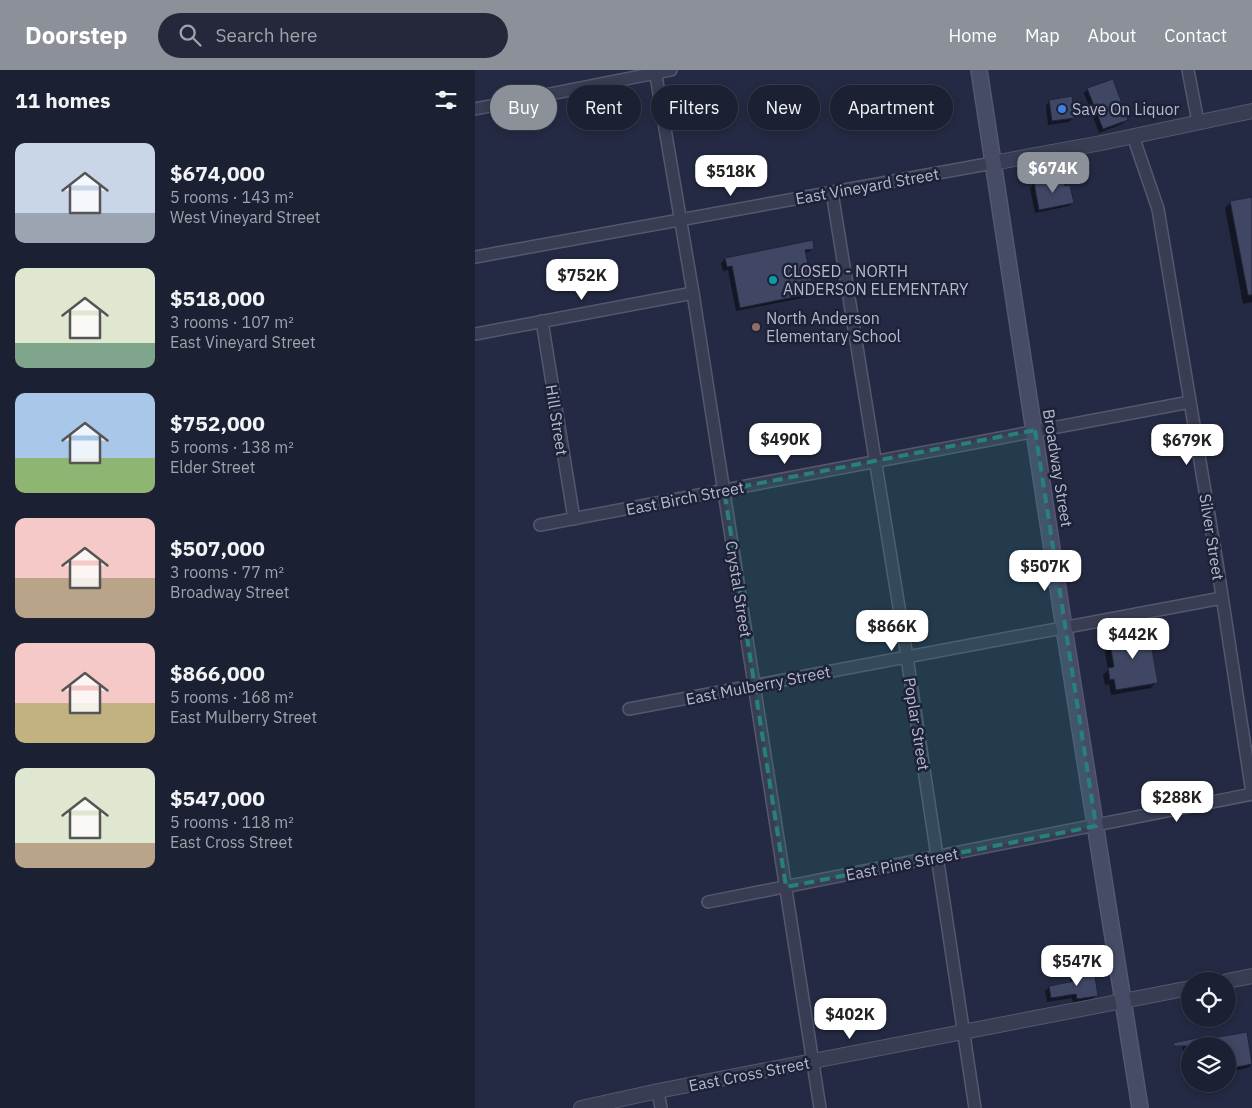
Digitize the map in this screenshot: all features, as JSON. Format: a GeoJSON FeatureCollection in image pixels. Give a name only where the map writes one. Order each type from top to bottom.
{"type":"FeatureCollection","features":[{"type":"Feature","properties":{"kind":"main road","name":"Broadway Street"},"geometry":{"type":"LineString","coordinates":[[979,70],[1064,628],[1140,1108]]}},
{"type":"Feature","properties":{"kind":"street"},"geometry":{"type":"LineString","coordinates":[[475,109],[671,70]]}},
{"type":"Feature","properties":{"kind":"street"},"geometry":{"type":"LineString","coordinates":[[1188,70],[1198,122]]}},
{"type":"Feature","properties":{"kind":"street","name":"Crystal Street"},"geometry":{"type":"LineString","coordinates":[[655,72],[693,294],[820,1108]]}},
{"type":"Feature","properties":{"kind":"street"},"geometry":{"type":"LineString","coordinates":[[993,163],[1252,111]]}},
{"type":"Feature","properties":{"kind":"street","name":"Silver Street"},"geometry":{"type":"LineString","coordinates":[[1133,136],[1158,209],[1252,793]]}},
{"type":"Feature","properties":{"kind":"street","name":"East Vineyard Street"},"geometry":{"type":"LineString","coordinates":[[475,257],[993,163]]}},
{"type":"Feature","properties":{"kind":"street","name":"Poplar Street"},"geometry":{"type":"LineString","coordinates":[[832,192],[907,657],[975,1108]]}},
{"type":"Feature","properties":{"kind":"street"},"geometry":{"type":"LineString","coordinates":[[475,334],[693,294]]}},
{"type":"Feature","properties":{"kind":"street","name":"Hill Street"},"geometry":{"type":"LineString","coordinates":[[542,321],[573,519]]}},
{"type":"Feature","properties":{"kind":"street","name":"East Birch Street"},"geometry":{"type":"LineString","coordinates":[[540,525],[1190,402]]}},
{"type":"Feature","properties":{"kind":"street","name":"East Mulberry Street"},"geometry":{"type":"LineString","coordinates":[[629,709],[1222,598]]}},
{"type":"Feature","properties":{"kind":"street","name":"East Pine Street"},"geometry":{"type":"LineString","coordinates":[[708,902],[1096,826],[1252,793]]}},
{"type":"Feature","properties":{"kind":"street"},"geometry":{"type":"LineString","coordinates":[[1236,979],[1252,976]]}},
{"type":"Feature","properties":{"kind":"street","name":"East Cross Street"},"geometry":{"type":"LineString","coordinates":[[581,1108],[658,1091],[1181,990]]}},
{"type":"Feature","properties":{"kind":"street"},"geometry":{"type":"LineString","coordinates":[[658,1091],[661,1108]]}},
{"type":"Feature","properties":{"kind":"highlighted area"},"geometry":{"type":"Polygon","coordinates":[[[1035,430],[1096,826],[786,887],[724,490],[1035,430]]]}},
{"type":"Feature","properties":{"kind":"building"},"geometry":{"type":"Polygon","coordinates":[[[1113,79],[1128,120],[1103,129],[1087,88],[1113,79]]]}},
{"type":"Feature","properties":{"kind":"building","name":"Save On Liquor"},"geometry":{"type":"Polygon","coordinates":[[[1072,96],[1075,118],[1052,121],[1049,100],[1072,96]]]}},
{"type":"Feature","properties":{"kind":"building"},"geometry":{"type":"Polygon","coordinates":[[[1063,177],[1065,186],[1070,185],[1074,203],[1039,210],[1034,183],[1063,177]]]}},
{"type":"Feature","properties":{"kind":"building"},"geometry":{"type":"Polygon","coordinates":[[[1252,197],[1252,295],[1248,295],[1230,201],[1252,197]]]}},
{"type":"Feature","properties":{"kind":"building","name":"CLOSED - NORTH ANDERSON ELEMENTARY"},"geometry":{"type":"Polygon","coordinates":[[[813,240],[814,249],[805,250],[814,293],[740,308],[732,266],[727,267],[725,258],[813,240]]]}},
{"type":"Feature","properties":{"kind":"building"},"geometry":{"type":"Polygon","coordinates":[[[1148,626],[1158,683],[1116,690],[1114,679],[1110,680],[1108,668],[1114,667],[1109,638],[1133,634],[1132,629],[1148,626]]]}},
{"type":"Feature","properties":{"kind":"building"},"geometry":{"type":"Polygon","coordinates":[[[1094,970],[1098,996],[1077,999],[1076,994],[1051,998],[1049,986],[1075,981],[1073,974],[1094,970]]]}},
{"type":"Feature","properties":{"kind":"building"},"geometry":{"type":"Polygon","coordinates":[[[1247,1032],[1252,1064],[1236,1067],[1236,1037],[1218,1037],[1247,1032]]]}},
{"type":"Feature","properties":{"kind":"building"},"geometry":{"type":"Polygon","coordinates":[[[1181,1041],[1181,1046],[1174,1046],[1173,1043],[1181,1041]]]}},
{"type":"Feature","properties":{"kind":"place","name":"Save On Liquor"},"geometry":{"type":"Point","coordinates":[1062,109]}},
{"type":"Feature","properties":{"kind":"place","name":"CLOSED - NORTH ANDERSON ELEMENTARY"},"geometry":{"type":"Point","coordinates":[773,280]}},
{"type":"Feature","properties":{"kind":"place","name":"North Anderson Elementary School"},"geometry":{"type":"Point","coordinates":[756,327]}}]}
